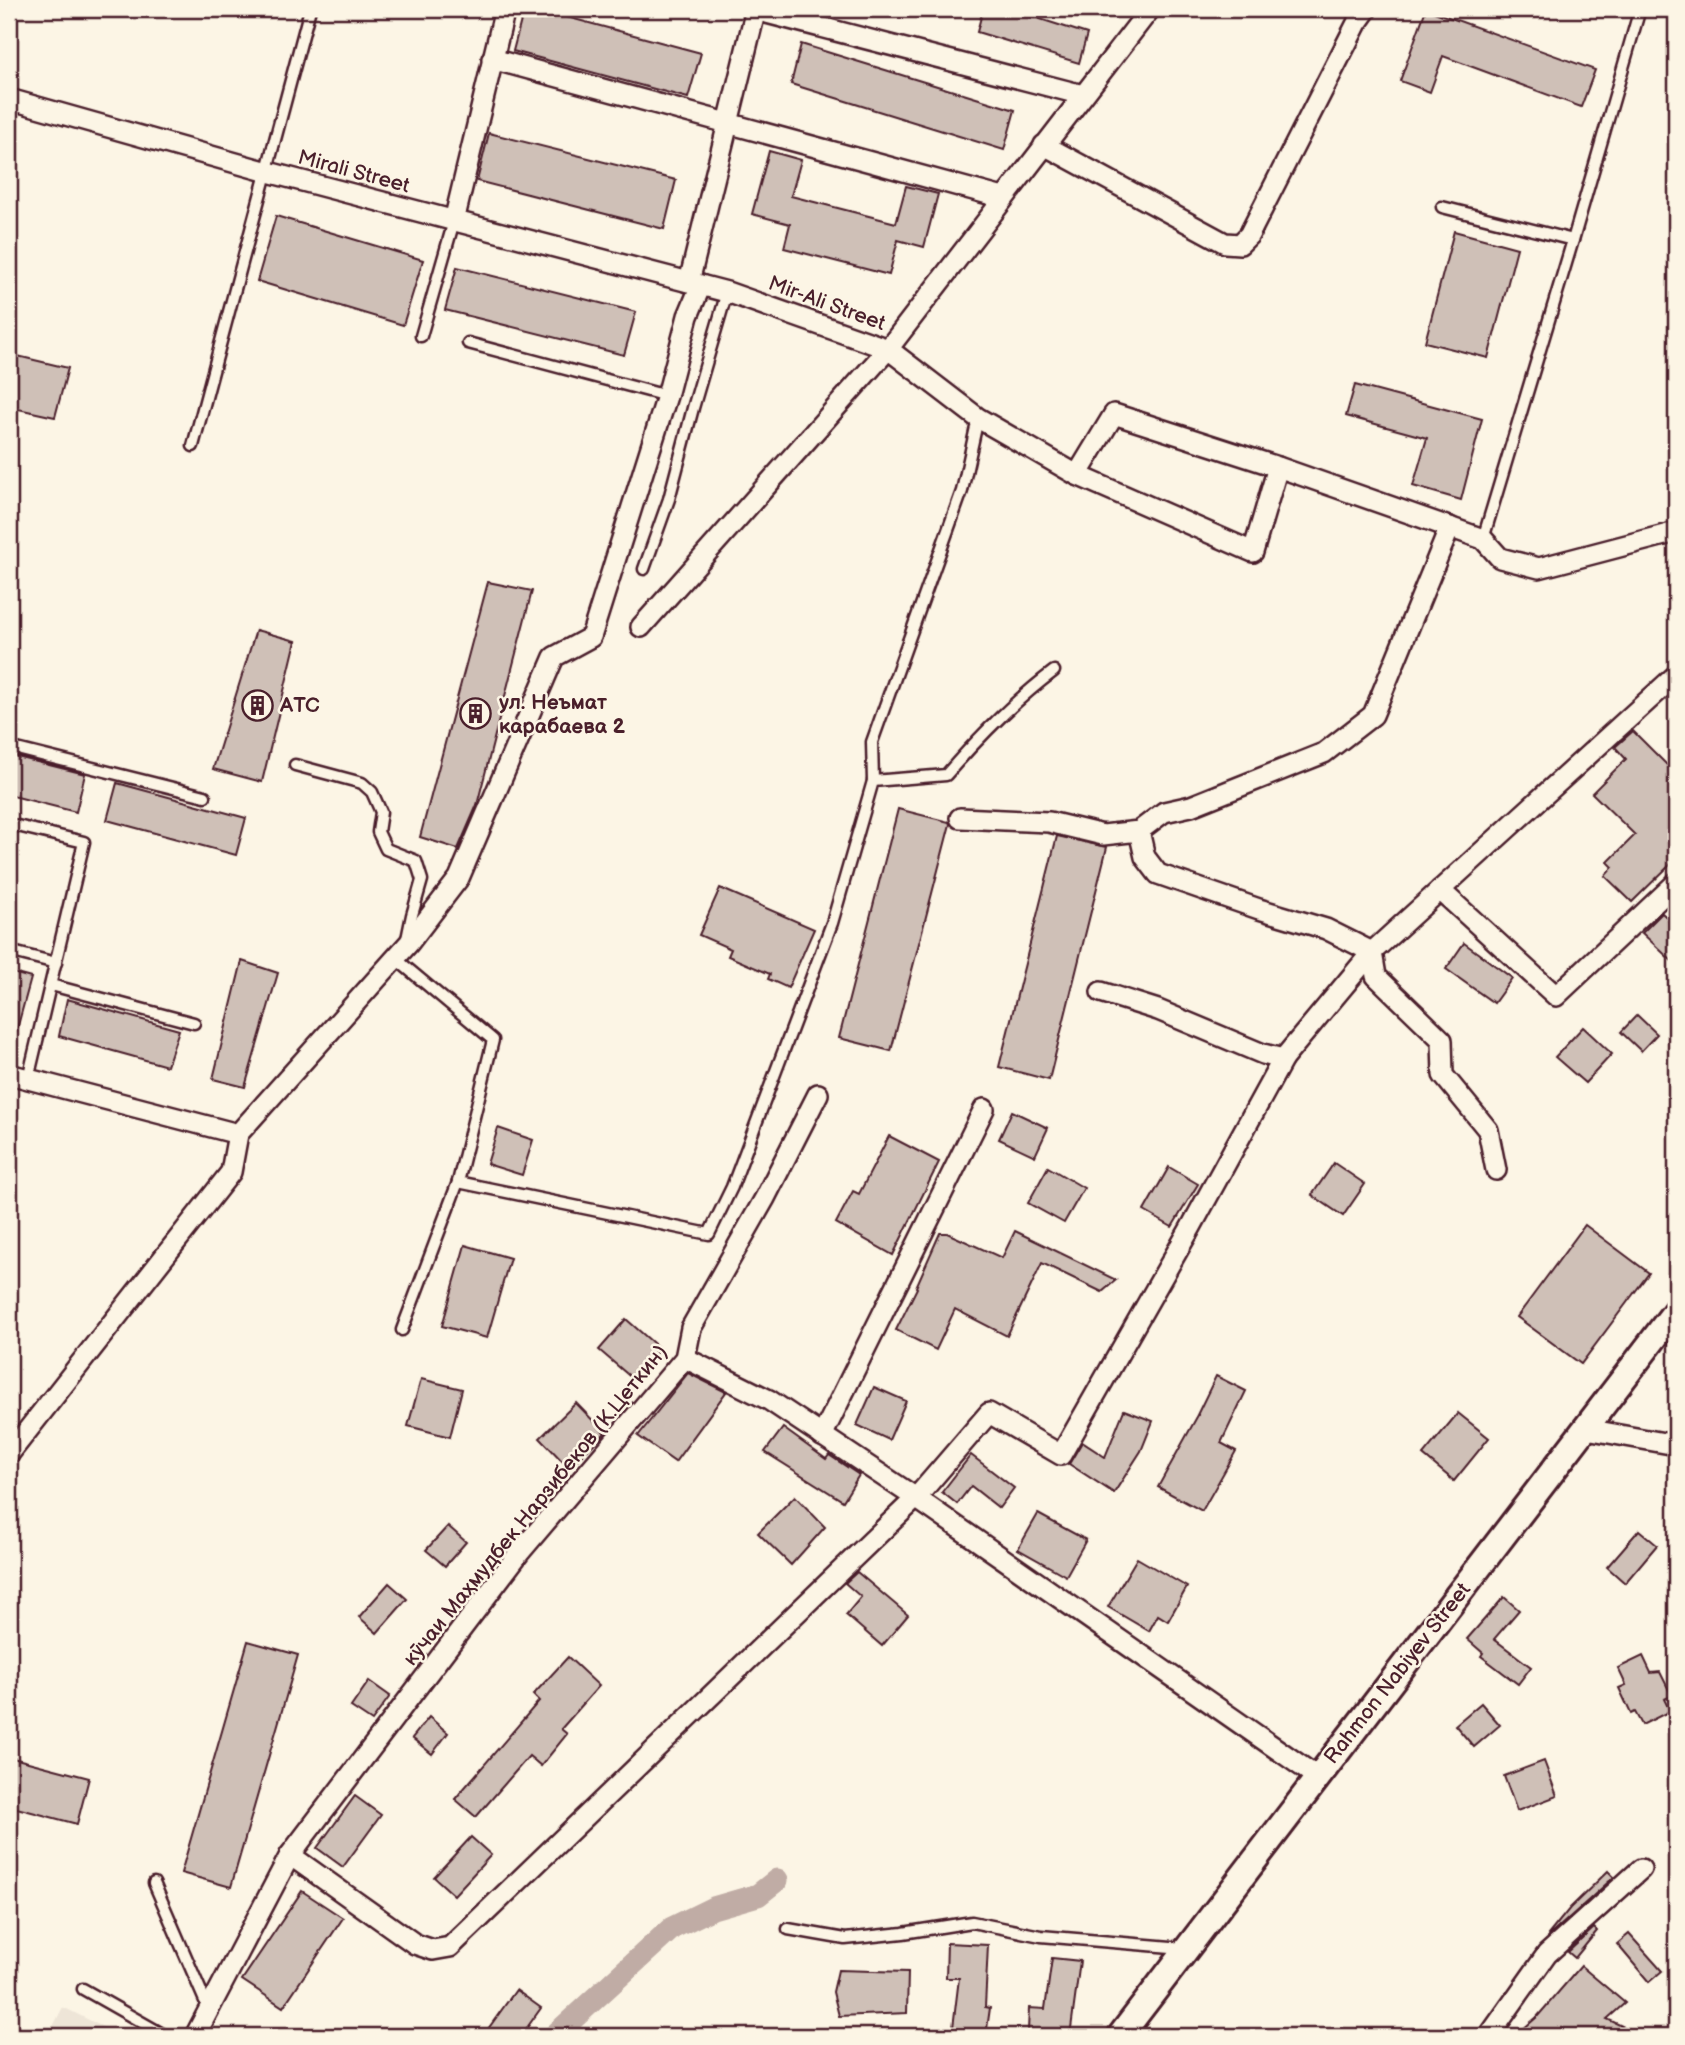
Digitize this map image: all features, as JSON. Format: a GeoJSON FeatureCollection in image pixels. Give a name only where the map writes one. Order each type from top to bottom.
{"type":"FeatureCollection","features":[{"type":"Feature","properties":{"kind":"street"},"geometry":{"type":"LineString","coordinates":[[454,221],[505,9]]}},
{"type":"Feature","properties":{"kind":"street"},"geometry":{"type":"LineString","coordinates":[[9,1454],[231,1172],[238,1134],[409,943],[459,878],[554,657],[592,637],[667,396],[688,316],[727,125],[755,9],[1083,95]]}},
{"type":"Feature","properties":{"kind":"street","name":"Mir-Ali Street"},"geometry":{"type":"LineString","coordinates":[[695,284],[727,292],[888,349],[1150,9]]}},
{"type":"Feature","properties":{"kind":"street"},"geometry":{"type":"LineString","coordinates":[[1044,145],[1225,243],[1240,244],[1249,235],[1357,23],[1367,9]]}},
{"type":"Feature","properties":{"kind":"street"},"geometry":{"type":"LineString","coordinates":[[492,59],[1003,198]]}},
{"type":"Feature","properties":{"kind":"street","name":"Mirali Street"},"geometry":{"type":"LineString","coordinates":[[9,99],[268,172],[695,284]]}},
{"type":"Feature","properties":{"kind":"street"},"geometry":{"type":"LineString","coordinates":[[640,627],[888,349],[978,418],[1077,475],[1253,552],[1278,467]]}},
{"type":"Feature","properties":{"kind":"street"},"geometry":{"type":"LineString","coordinates":[[1077,475],[1115,414],[1450,527],[1483,539],[1500,558],[1539,568],[1676,532]]}},
{"type":"Feature","properties":{"kind":"street"},"geometry":{"type":"LineString","coordinates":[[960,818],[1049,822],[1103,835],[1139,831],[1164,812],[1191,806],[1324,753],[1373,715],[1450,527]]}},
{"type":"Feature","properties":{"kind":"street"},"geometry":{"type":"LineString","coordinates":[[290,1854],[415,1944],[433,1951],[450,1947],[916,1498],[989,1413],[1060,1455],[1191,1227],[1283,1059],[1372,952],[1676,675]]}},
{"type":"Feature","properties":{"kind":"street"},"geometry":{"type":"LineString","coordinates":[[1139,831],[1145,857],[1158,874],[1326,929],[1372,952]]}},
{"type":"Feature","properties":{"kind":"street"},"geometry":{"type":"LineString","coordinates":[[1440,890],[1556,996],[1676,883]]}},
{"type":"Feature","properties":{"kind":"street"},"geometry":{"type":"LineString","coordinates":[[1372,952],[1376,976],[1442,1041],[1443,1075],[1488,1130],[1496,1170]]}},
{"type":"Feature","properties":{"kind":"street"},"geometry":{"type":"LineString","coordinates":[[1101,992],[1158,1010],[1263,1054],[1283,1059]]}},
{"type":"Feature","properties":{"kind":"street"},"geometry":{"type":"LineString","coordinates":[[18,1077],[238,1134]]}},
{"type":"Feature","properties":{"kind":"street","name":"кӯчаи Маҳмудбек Нарзибеков (К.Цеткин)"},"geometry":{"type":"LineString","coordinates":[[195,2036],[290,1854],[520,1552],[685,1358],[691,1328],[765,1198],[818,1094]]}},
{"type":"Feature","properties":{"kind":"street"},"geometry":{"type":"LineString","coordinates":[[822,1436],[984,1109]]}},
{"type":"Feature","properties":{"kind":"street","name":"Rahmon Nabiyev Street"},"geometry":{"type":"LineString","coordinates":[[1120,2036],[1676,1310]]}},
{"type":"Feature","properties":{"kind":"street"},"geometry":{"type":"LineString","coordinates":[[685,1358],[769,1400],[916,1498],[1317,1777]]}},
{"type":"Feature","properties":{"kind":"street"},"geometry":{"type":"LineString","coordinates":[[1586,1429],[1676,1445]]}},
{"type":"Feature","properties":{"kind":"street"},"geometry":{"type":"LineString","coordinates":[[1489,2036],[1547,1954],[1641,1869]]}},
{"type":"Feature","properties":{"kind":"lane"},"geometry":{"type":"LineString","coordinates":[[193,446],[310,9]]}},
{"type":"Feature","properties":{"kind":"lane"},"geometry":{"type":"LineString","coordinates":[[1483,539],[1640,9]]}},
{"type":"Feature","properties":{"kind":"lane"},"geometry":{"type":"LineString","coordinates":[[1442,206],[1573,240]]}},
{"type":"Feature","properties":{"kind":"lane"},"geometry":{"type":"LineString","coordinates":[[421,336],[454,221]]}},
{"type":"Feature","properties":{"kind":"lane"},"geometry":{"type":"LineString","coordinates":[[644,569],[669,499],[692,408],[727,292]]}},
{"type":"Feature","properties":{"kind":"lane"},"geometry":{"type":"LineString","coordinates":[[468,343],[667,396]]}},
{"type":"Feature","properties":{"kind":"lane"},"geometry":{"type":"LineString","coordinates":[[458,1182],[709,1234],[732,1187],[832,923],[873,781],[872,742],[962,491],[978,418]]}},
{"type":"Feature","properties":{"kind":"lane"},"geometry":{"type":"LineString","coordinates":[[873,781],[946,775],[979,738],[1054,671]]}},
{"type":"Feature","properties":{"kind":"lane"},"geometry":{"type":"LineString","coordinates":[[9,747],[205,796]]}},
{"type":"Feature","properties":{"kind":"lane"},"geometry":{"type":"LineString","coordinates":[[295,765],[362,783],[372,793],[381,812],[378,832],[386,849],[416,861],[422,880],[407,937],[409,943]]}},
{"type":"Feature","properties":{"kind":"lane"},"geometry":{"type":"LineString","coordinates":[[9,824],[85,842],[51,985],[18,1077]]}},
{"type":"Feature","properties":{"kind":"lane"},"geometry":{"type":"LineString","coordinates":[[9,951],[56,963]]}},
{"type":"Feature","properties":{"kind":"lane"},"geometry":{"type":"LineString","coordinates":[[395,958],[493,1040],[458,1182],[402,1330]]}},
{"type":"Feature","properties":{"kind":"lane"},"geometry":{"type":"LineString","coordinates":[[51,985],[194,1023]]}},
{"type":"Feature","properties":{"kind":"lane"},"geometry":{"type":"LineString","coordinates":[[154,1883],[209,2011]]}},
{"type":"Feature","properties":{"kind":"lane"},"geometry":{"type":"LineString","coordinates":[[788,1929],[845,1939],[972,1922],[1041,1936],[1187,1948]]}},
{"type":"Feature","properties":{"kind":"lane"},"geometry":{"type":"LineString","coordinates":[[83,1989],[166,2036]]}},
{"type":"Feature","properties":{"kind":"shaded area"},"geometry":{"type":"Polygon","coordinates":[[[63,2007],[121,2036],[48,2036],[63,2007]]]}},
{"type":"Feature","properties":{"kind":"building"},"geometry":{"type":"Polygon","coordinates":[[[524,9],[537,9],[701,53],[688,98],[513,51],[524,9]]]}},
{"type":"Feature","properties":{"kind":"building"},"geometry":{"type":"Polygon","coordinates":[[[983,9],[1009,9],[1087,34],[1079,63],[977,32],[983,9]]]}},
{"type":"Feature","properties":{"kind":"building"},"geometry":{"type":"Polygon","coordinates":[[[1426,9],[1595,70],[1581,107],[1443,56],[1430,92],[1400,81],[1426,9]]]}},
{"type":"Feature","properties":{"kind":"building"},"geometry":{"type":"Polygon","coordinates":[[[801,44],[1015,110],[1004,150],[791,84],[801,44]]]}},
{"type":"Feature","properties":{"kind":"building"},"geometry":{"type":"Polygon","coordinates":[[[489,133],[676,180],[664,229],[477,181],[489,133]]]}},
{"type":"Feature","properties":{"kind":"building"},"geometry":{"type":"Polygon","coordinates":[[[769,151],[801,160],[791,196],[896,223],[906,186],[938,194],[924,247],[898,240],[889,275],[784,248],[790,224],[752,214],[769,151]]]}},
{"type":"Feature","properties":{"kind":"building"},"geometry":{"type":"Polygon","coordinates":[[[276,216],[423,260],[403,325],[257,281],[276,216]]]}},
{"type":"Feature","properties":{"kind":"building"},"geometry":{"type":"Polygon","coordinates":[[[1454,231],[1517,248],[1488,358],[1425,342],[1454,231]]]}},
{"type":"Feature","properties":{"kind":"building"},"geometry":{"type":"Polygon","coordinates":[[[457,267],[636,312],[624,355],[445,310],[457,267]]]}},
{"type":"Feature","properties":{"kind":"building"},"geometry":{"type":"Polygon","coordinates":[[[9,354],[68,368],[55,417],[9,407],[9,354]]]}},
{"type":"Feature","properties":{"kind":"building"},"geometry":{"type":"Polygon","coordinates":[[[1355,385],[1482,419],[1461,500],[1413,486],[1427,438],[1346,416],[1355,385]]]}},
{"type":"Feature","properties":{"kind":"building","name":"ул. Неъмат карабаева 2"},"geometry":{"type":"Polygon","coordinates":[[[488,582],[532,591],[477,805],[458,849],[420,837],[488,582]]]}},
{"type":"Feature","properties":{"kind":"building","name":"АТС"},"geometry":{"type":"Polygon","coordinates":[[[256,630],[296,641],[262,782],[213,769],[256,630]]]}},
{"type":"Feature","properties":{"kind":"building"},"geometry":{"type":"Polygon","coordinates":[[[1633,731],[1676,774],[1676,859],[1632,902],[1605,876],[1613,867],[1608,862],[1635,835],[1592,793],[1626,759],[1615,747],[1633,731]]]}},
{"type":"Feature","properties":{"kind":"building"},"geometry":{"type":"Polygon","coordinates":[[[9,755],[85,774],[76,812],[9,795],[9,755]]]}},
{"type":"Feature","properties":{"kind":"building"},"geometry":{"type":"Polygon","coordinates":[[[117,783],[246,818],[236,855],[107,820],[117,783]]]}},
{"type":"Feature","properties":{"kind":"building"},"geometry":{"type":"Polygon","coordinates":[[[898,809],[950,824],[891,1051],[839,1038],[898,809]]]}},
{"type":"Feature","properties":{"kind":"building"},"geometry":{"type":"Polygon","coordinates":[[[1057,836],[1107,847],[1049,1080],[999,1067],[1057,836]]]}},
{"type":"Feature","properties":{"kind":"building"},"geometry":{"type":"Polygon","coordinates":[[[720,888],[814,929],[788,988],[768,979],[770,974],[728,956],[731,949],[699,935],[720,888]]]}},
{"type":"Feature","properties":{"kind":"building"},"geometry":{"type":"Polygon","coordinates":[[[1662,913],[1676,926],[1676,965],[1642,933],[1662,913]]]}},
{"type":"Feature","properties":{"kind":"building"},"geometry":{"type":"Polygon","coordinates":[[[1464,943],[1512,978],[1494,1003],[1446,969],[1464,943]]]}},
{"type":"Feature","properties":{"kind":"building"},"geometry":{"type":"Polygon","coordinates":[[[242,961],[278,973],[245,1087],[213,1079],[242,961]]]}},
{"type":"Feature","properties":{"kind":"building"},"geometry":{"type":"Polygon","coordinates":[[[9,972],[31,978],[14,1040],[9,1039],[9,972]]]}},
{"type":"Feature","properties":{"kind":"building"},"geometry":{"type":"Polygon","coordinates":[[[67,999],[179,1030],[167,1066],[59,1036],[67,999]]]}},
{"type":"Feature","properties":{"kind":"building"},"geometry":{"type":"Polygon","coordinates":[[[1637,1015],[1657,1034],[1641,1051],[1621,1032],[1637,1015]]]}},
{"type":"Feature","properties":{"kind":"building"},"geometry":{"type":"Polygon","coordinates":[[[1583,1027],[1612,1054],[1585,1083],[1555,1057],[1583,1027]]]}},
{"type":"Feature","properties":{"kind":"building"},"geometry":{"type":"Polygon","coordinates":[[[1012,1111],[1048,1128],[1035,1156],[999,1139],[1012,1111]]]}},
{"type":"Feature","properties":{"kind":"building"},"geometry":{"type":"Polygon","coordinates":[[[498,1128],[533,1140],[522,1175],[487,1164],[498,1128]]]}},
{"type":"Feature","properties":{"kind":"building"},"geometry":{"type":"Polygon","coordinates":[[[889,1136],[939,1162],[893,1255],[836,1223],[853,1191],[859,1194],[889,1136]]]}},
{"type":"Feature","properties":{"kind":"building"},"geometry":{"type":"Polygon","coordinates":[[[1334,1163],[1365,1184],[1343,1216],[1312,1195],[1334,1163]]]}},
{"type":"Feature","properties":{"kind":"building"},"geometry":{"type":"Polygon","coordinates":[[[1048,1167],[1084,1188],[1064,1223],[1028,1203],[1048,1167]]]}},
{"type":"Feature","properties":{"kind":"building"},"geometry":{"type":"Polygon","coordinates":[[[1169,1167],[1198,1184],[1172,1227],[1144,1211],[1169,1167]]]}},
{"type":"Feature","properties":{"kind":"building"},"geometry":{"type":"Polygon","coordinates":[[[1585,1225],[1649,1273],[1581,1364],[1517,1317],[1585,1225]]]}},
{"type":"Feature","properties":{"kind":"building"},"geometry":{"type":"Polygon","coordinates":[[[1015,1231],[1116,1280],[1102,1292],[1042,1263],[1007,1336],[955,1309],[936,1350],[896,1330],[940,1233],[947,1233],[1002,1258],[1015,1231]]]}},
{"type":"Feature","properties":{"kind":"building"},"geometry":{"type":"Polygon","coordinates":[[[465,1245],[510,1258],[487,1338],[442,1326],[465,1245]]]}},
{"type":"Feature","properties":{"kind":"building"},"geometry":{"type":"Polygon","coordinates":[[[626,1319],[660,1349],[633,1379],[599,1350],[626,1319]]]}},
{"type":"Feature","properties":{"kind":"building"},"geometry":{"type":"Polygon","coordinates":[[[688,1373],[726,1392],[675,1462],[638,1436],[688,1373]]]}},
{"type":"Feature","properties":{"kind":"building"},"geometry":{"type":"Polygon","coordinates":[[[1216,1376],[1246,1391],[1221,1443],[1236,1451],[1202,1511],[1158,1487],[1198,1415],[1216,1376]]]}},
{"type":"Feature","properties":{"kind":"building"},"geometry":{"type":"Polygon","coordinates":[[[421,1379],[462,1389],[450,1437],[408,1426],[421,1379]]]}},
{"type":"Feature","properties":{"kind":"building"},"geometry":{"type":"Polygon","coordinates":[[[874,1387],[906,1401],[889,1440],[857,1425],[874,1387]]]}},
{"type":"Feature","properties":{"kind":"building"},"geometry":{"type":"Polygon","coordinates":[[[576,1403],[605,1433],[569,1468],[540,1438],[576,1403]]]}},
{"type":"Feature","properties":{"kind":"building"},"geometry":{"type":"Polygon","coordinates":[[[1124,1410],[1153,1421],[1141,1451],[1114,1493],[1069,1464],[1082,1442],[1105,1457],[1124,1410]]]}},
{"type":"Feature","properties":{"kind":"building"},"geometry":{"type":"Polygon","coordinates":[[[1458,1413],[1489,1438],[1454,1481],[1423,1455],[1458,1413]]]}},
{"type":"Feature","properties":{"kind":"building"},"geometry":{"type":"Polygon","coordinates":[[[783,1428],[826,1459],[829,1455],[859,1475],[843,1501],[765,1452],[783,1428]]]}},
{"type":"Feature","properties":{"kind":"building"},"geometry":{"type":"Polygon","coordinates":[[[971,1455],[1014,1488],[999,1508],[971,1486],[957,1504],[942,1492],[971,1455]]]}},
{"type":"Feature","properties":{"kind":"building"},"geometry":{"type":"Polygon","coordinates":[[[795,1496],[825,1527],[791,1565],[758,1533],[795,1496]]]}},
{"type":"Feature","properties":{"kind":"building"},"geometry":{"type":"Polygon","coordinates":[[[1038,1514],[1086,1540],[1066,1576],[1018,1549],[1038,1514]]]}},
{"type":"Feature","properties":{"kind":"building"},"geometry":{"type":"Polygon","coordinates":[[[448,1526],[466,1542],[445,1566],[426,1550],[448,1526]]]}},
{"type":"Feature","properties":{"kind":"building"},"geometry":{"type":"Polygon","coordinates":[[[1639,1530],[1657,1545],[1625,1583],[1607,1567],[1639,1530]]]}},
{"type":"Feature","properties":{"kind":"building"},"geometry":{"type":"Polygon","coordinates":[[[1137,1558],[1187,1587],[1168,1621],[1158,1615],[1149,1631],[1108,1607],[1137,1558]]]}},
{"type":"Feature","properties":{"kind":"building"},"geometry":{"type":"Polygon","coordinates":[[[857,1572],[908,1615],[882,1646],[846,1615],[861,1597],[845,1583],[857,1572]]]}},
{"type":"Feature","properties":{"kind":"building"},"geometry":{"type":"Polygon","coordinates":[[[389,1583],[407,1599],[377,1633],[359,1617],[389,1583]]]}},
{"type":"Feature","properties":{"kind":"building"},"geometry":{"type":"Polygon","coordinates":[[[1504,1597],[1519,1610],[1494,1639],[1531,1667],[1518,1684],[1481,1656],[1483,1653],[1467,1639],[1504,1597]]]}},
{"type":"Feature","properties":{"kind":"building"},"geometry":{"type":"Polygon","coordinates":[[[248,1641],[298,1655],[231,1887],[181,1873],[248,1641]]]}},
{"type":"Feature","properties":{"kind":"building"},"geometry":{"type":"Polygon","coordinates":[[[1643,1656],[1651,1673],[1660,1672],[1672,1696],[1664,1699],[1670,1711],[1642,1725],[1635,1712],[1631,1714],[1619,1688],[1626,1685],[1618,1668],[1643,1656]]]}},
{"type":"Feature","properties":{"kind":"building"},"geometry":{"type":"Polygon","coordinates":[[[568,1657],[599,1686],[561,1729],[567,1734],[541,1766],[529,1756],[476,1817],[455,1799],[539,1701],[533,1695],[568,1657]]]}},
{"type":"Feature","properties":{"kind":"building"},"geometry":{"type":"Polygon","coordinates":[[[369,1681],[390,1696],[372,1721],[351,1707],[369,1681]]]}},
{"type":"Feature","properties":{"kind":"building"},"geometry":{"type":"Polygon","coordinates":[[[1481,1703],[1500,1725],[1474,1747],[1455,1725],[1481,1703]]]}},
{"type":"Feature","properties":{"kind":"building"},"geometry":{"type":"Polygon","coordinates":[[[429,1717],[448,1733],[432,1754],[412,1738],[429,1717]]]}},
{"type":"Feature","properties":{"kind":"building"},"geometry":{"type":"Polygon","coordinates":[[[9,1757],[89,1778],[77,1824],[9,1806],[9,1757]]]}},
{"type":"Feature","properties":{"kind":"building"},"geometry":{"type":"Polygon","coordinates":[[[1544,1761],[1557,1796],[1517,1811],[1504,1776],[1544,1761]]]}},
{"type":"Feature","properties":{"kind":"building"},"geometry":{"type":"Polygon","coordinates":[[[355,1796],[381,1815],[343,1867],[317,1848],[355,1796]]]}},
{"type":"Feature","properties":{"kind":"building"},"geometry":{"type":"Polygon","coordinates":[[[471,1837],[491,1855],[454,1895],[434,1877],[471,1837]]]}},
{"type":"Feature","properties":{"kind":"building"},"geometry":{"type":"Polygon","coordinates":[[[1608,1871],[1614,1877],[1549,1936],[1570,1908],[1608,1871]]]}},
{"type":"Feature","properties":{"kind":"building"},"geometry":{"type":"Polygon","coordinates":[[[302,1891],[343,1918],[283,2007],[242,1980],[302,1891]]]}},
{"type":"Feature","properties":{"kind":"building"},"geometry":{"type":"Polygon","coordinates":[[[1594,1928],[1597,1931],[1575,1958],[1568,1952],[1594,1928]]]}},
{"type":"Feature","properties":{"kind":"building"},"geometry":{"type":"Polygon","coordinates":[[[1629,1934],[1662,1971],[1649,1982],[1617,1944],[1629,1934]]]}},
{"type":"Feature","properties":{"kind":"building"},"geometry":{"type":"Polygon","coordinates":[[[947,1943],[988,1945],[985,2007],[990,2008],[986,2036],[952,2036],[959,1978],[946,1978],[947,1943]]]}},
{"type":"Feature","properties":{"kind":"building"},"geometry":{"type":"Polygon","coordinates":[[[1052,1958],[1080,1961],[1070,2036],[1028,2031],[1029,2008],[1045,2009],[1052,1958]]]}},
{"type":"Feature","properties":{"kind":"building"},"geometry":{"type":"Polygon","coordinates":[[[1581,1966],[1625,2003],[1607,2019],[1643,2036],[1515,2036],[1537,2017],[1581,1966]]]}},
{"type":"Feature","properties":{"kind":"building"},"geometry":{"type":"Polygon","coordinates":[[[838,1970],[908,1972],[907,2013],[839,2016],[833,1992],[838,1970]]]}},
{"type":"Feature","properties":{"kind":"building"},"geometry":{"type":"Polygon","coordinates":[[[516,1990],[541,2008],[521,2036],[497,2036],[488,2029],[516,1990]]]}},
{"type":"Feature","properties":{"kind":"waterway"},"geometry":{"type":"LineString","coordinates":[[554,2036],[672,1928],[713,1908],[758,1895],[777,1880]]}},
{"type":"Feature","properties":{"kind":"place","name":"АТС"},"geometry":{"type":"Point","coordinates":[257,705]}},
{"type":"Feature","properties":{"kind":"place","name":"ул. Неъмат карабаева 2"},"geometry":{"type":"Point","coordinates":[476,714]}}]}
